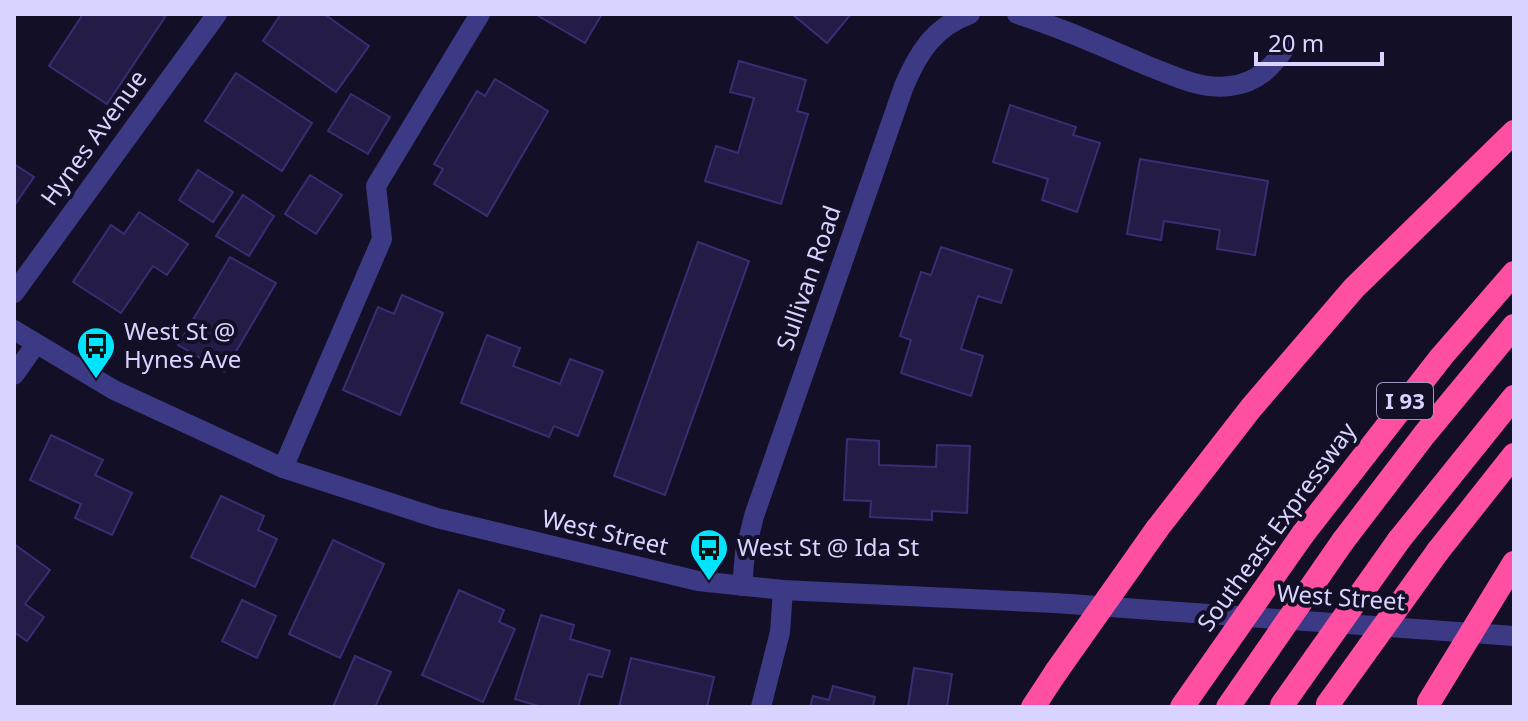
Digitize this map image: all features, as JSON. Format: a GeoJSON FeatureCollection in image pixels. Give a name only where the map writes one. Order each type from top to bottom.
{"type":"FeatureCollection","features":[{"type":"Feature","properties":{"kind":"highway"},"geometry":{"type":"LineString","coordinates":[[1033,707],[1157,529],[1251,408],[1354,288],[1514,132]]}},
{"type":"Feature","properties":{"kind":"highway","name":"Southeast Expressway"},"geometry":{"type":"LineString","coordinates":[[1182,707],[1303,534],[1432,368],[1514,273]]}},
{"type":"Feature","properties":{"kind":"highway","name":"I 93"},"geometry":{"type":"LineString","coordinates":[[1228,707],[1343,541],[1424,435],[1514,326]]}},
{"type":"Feature","properties":{"kind":"highway"},"geometry":{"type":"LineString","coordinates":[[1281,706],[1399,540],[1514,397]]}},
{"type":"Feature","properties":{"kind":"highway"},"geometry":{"type":"LineString","coordinates":[[1327,706],[1438,551],[1514,455]]}},
{"type":"Feature","properties":{"kind":"highway"},"geometry":{"type":"LineString","coordinates":[[1428,704],[1514,563]]}},
{"type":"Feature","properties":{"kind":"street","name":"Hynes Avenue"},"geometry":{"type":"LineString","coordinates":[[14,293],[217,14]]}},
{"type":"Feature","properties":{"kind":"street"},"geometry":{"type":"LineString","coordinates":[[283,468],[382,239],[376,186],[480,14]]}},
{"type":"Feature","properties":{"kind":"street","name":"Sullivan Road"},"geometry":{"type":"LineString","coordinates":[[742,586],[745,553],[754,516],[904,86],[913,64],[933,35],[949,23],[970,14]]}},
{"type":"Feature","properties":{"kind":"street"},"geometry":{"type":"LineString","coordinates":[[1017,14],[1181,79],[1212,86],[1230,86],[1263,74],[1276,63],[1287,45]]}},
{"type":"Feature","properties":{"kind":"street","name":"West Street"},"geometry":{"type":"LineString","coordinates":[[14,330],[114,390],[283,468],[437,518],[647,570],[783,590],[1055,603],[1514,636]]}},
{"type":"Feature","properties":{"kind":"street"},"geometry":{"type":"LineString","coordinates":[[14,375],[36,344]]}},
{"type":"Feature","properties":{"kind":"street"},"geometry":{"type":"LineString","coordinates":[[761,707],[780,632],[783,590]]}},
{"type":"Feature","properties":{"kind":"building"},"geometry":{"type":"Polygon","coordinates":[[[83,14],[161,14],[165,17],[107,104],[49,66],[83,14]]]}},
{"type":"Feature","properties":{"kind":"building"},"geometry":{"type":"Polygon","coordinates":[[[281,14],[324,14],[369,46],[336,92],[263,41],[281,14]]]}},
{"type":"Feature","properties":{"kind":"building"},"geometry":{"type":"Polygon","coordinates":[[[535,14],[602,14],[585,43],[535,14]]]}},
{"type":"Feature","properties":{"kind":"building"},"geometry":{"type":"Polygon","coordinates":[[[792,14],[851,14],[827,43],[792,14]]]}},
{"type":"Feature","properties":{"kind":"building"},"geometry":{"type":"Polygon","coordinates":[[[739,61],[806,80],[797,111],[808,114],[781,204],[705,181],[716,146],[738,153],[754,98],[730,92],[739,61]]]}},
{"type":"Feature","properties":{"kind":"building"},"geometry":{"type":"Polygon","coordinates":[[[236,73],[312,123],[282,171],[205,121],[236,73]]]}},
{"type":"Feature","properties":{"kind":"building"},"geometry":{"type":"Polygon","coordinates":[[[495,79],[548,111],[487,216],[434,184],[443,169],[434,164],[477,91],[485,96],[495,79]]]}},
{"type":"Feature","properties":{"kind":"building"},"geometry":{"type":"Polygon","coordinates":[[[351,94],[390,117],[368,154],[328,131],[351,94]]]}},
{"type":"Feature","properties":{"kind":"building"},"geometry":{"type":"Polygon","coordinates":[[[1010,105],[1076,127],[1073,135],[1100,143],[1077,212],[1042,200],[1048,179],[993,162],[1010,105]]]}},
{"type":"Feature","properties":{"kind":"building"},"geometry":{"type":"Polygon","coordinates":[[[1140,159],[1268,181],[1255,255],[1217,249],[1220,230],[1164,221],[1161,240],[1127,234],[1140,159]]]}},
{"type":"Feature","properties":{"kind":"building"},"geometry":{"type":"Polygon","coordinates":[[[14,164],[34,177],[14,206],[14,164]]]}},
{"type":"Feature","properties":{"kind":"building"},"geometry":{"type":"Polygon","coordinates":[[[198,170],[233,192],[213,222],[179,200],[198,170]]]}},
{"type":"Feature","properties":{"kind":"building"},"geometry":{"type":"Polygon","coordinates":[[[310,175],[342,195],[316,234],[285,214],[310,175]]]}},
{"type":"Feature","properties":{"kind":"building"},"geometry":{"type":"Polygon","coordinates":[[[243,195],[274,216],[249,256],[216,236],[243,195]]]}},
{"type":"Feature","properties":{"kind":"building"},"geometry":{"type":"Polygon","coordinates":[[[139,212],[188,244],[167,275],[153,266],[121,313],[73,282],[111,225],[124,234],[139,212]]]}},
{"type":"Feature","properties":{"kind":"building"},"geometry":{"type":"Polygon","coordinates":[[[698,242],[749,261],[665,495],[614,476],[698,242]]]}},
{"type":"Feature","properties":{"kind":"building"},"geometry":{"type":"Polygon","coordinates":[[[941,247],[1012,270],[1001,303],[978,296],[961,349],[983,356],[971,396],[901,373],[911,340],[900,336],[921,272],[931,275],[941,247]]]}},
{"type":"Feature","properties":{"kind":"building"},"geometry":{"type":"Polygon","coordinates":[[[230,257],[276,283],[224,372],[178,345],[230,257]]]}},
{"type":"Feature","properties":{"kind":"building"},"geometry":{"type":"Polygon","coordinates":[[[402,295],[443,313],[400,415],[343,390],[378,307],[394,314],[402,295]]]}},
{"type":"Feature","properties":{"kind":"building"},"geometry":{"type":"Polygon","coordinates":[[[487,335],[520,348],[513,366],[560,384],[570,359],[603,371],[578,436],[554,426],[549,437],[461,403],[487,335]]]}},
{"type":"Feature","properties":{"kind":"building"},"geometry":{"type":"Polygon","coordinates":[[[51,435],[103,460],[95,475],[132,493],[112,535],[75,518],[81,504],[30,480],[51,435]]]}},
{"type":"Feature","properties":{"kind":"building"},"geometry":{"type":"Polygon","coordinates":[[[847,439],[879,441],[879,465],[936,467],[937,445],[970,446],[967,513],[932,511],[932,520],[870,517],[871,501],[844,500],[847,439]]]}},
{"type":"Feature","properties":{"kind":"building"},"geometry":{"type":"Polygon","coordinates":[[[221,496],[264,516],[258,530],[277,539],[255,587],[191,557],[221,496]]]}},
{"type":"Feature","properties":{"kind":"building"},"geometry":{"type":"Polygon","coordinates":[[[333,540],[384,564],[340,658],[289,634],[333,540]]]}},
{"type":"Feature","properties":{"kind":"building"},"geometry":{"type":"Polygon","coordinates":[[[14,544],[50,570],[25,604],[44,617],[27,641],[14,632],[14,544]]]}},
{"type":"Feature","properties":{"kind":"building"},"geometry":{"type":"Polygon","coordinates":[[[459,590],[504,610],[499,622],[515,629],[483,702],[422,675],[459,590]]]}},
{"type":"Feature","properties":{"kind":"building"},"geometry":{"type":"Polygon","coordinates":[[[242,600],[276,616],[257,658],[222,641],[242,600]]]}},
{"type":"Feature","properties":{"kind":"building"},"geometry":{"type":"Polygon","coordinates":[[[541,615],[574,625],[570,639],[610,651],[602,677],[588,674],[578,707],[542,707],[515,699],[541,615]]]}},
{"type":"Feature","properties":{"kind":"building"},"geometry":{"type":"Polygon","coordinates":[[[355,656],[391,672],[375,707],[333,707],[355,656]]]}},
{"type":"Feature","properties":{"kind":"building"},"geometry":{"type":"Polygon","coordinates":[[[631,658],[714,677],[707,707],[619,707],[631,658]]]}},
{"type":"Feature","properties":{"kind":"building"},"geometry":{"type":"Polygon","coordinates":[[[914,668],[952,674],[947,707],[908,707],[914,668]]]}},
{"type":"Feature","properties":{"kind":"building"},"geometry":{"type":"Polygon","coordinates":[[[833,686],[875,697],[873,706],[877,707],[810,707],[813,696],[829,700],[833,686]]]}},
{"type":"Feature","properties":{"kind":"place","name":"West St @ Hynes Ave"},"geometry":{"type":"Point","coordinates":[96,380]}},
{"type":"Feature","properties":{"kind":"place","name":"West St @ Ida St"},"geometry":{"type":"Point","coordinates":[709,582]}}]}
